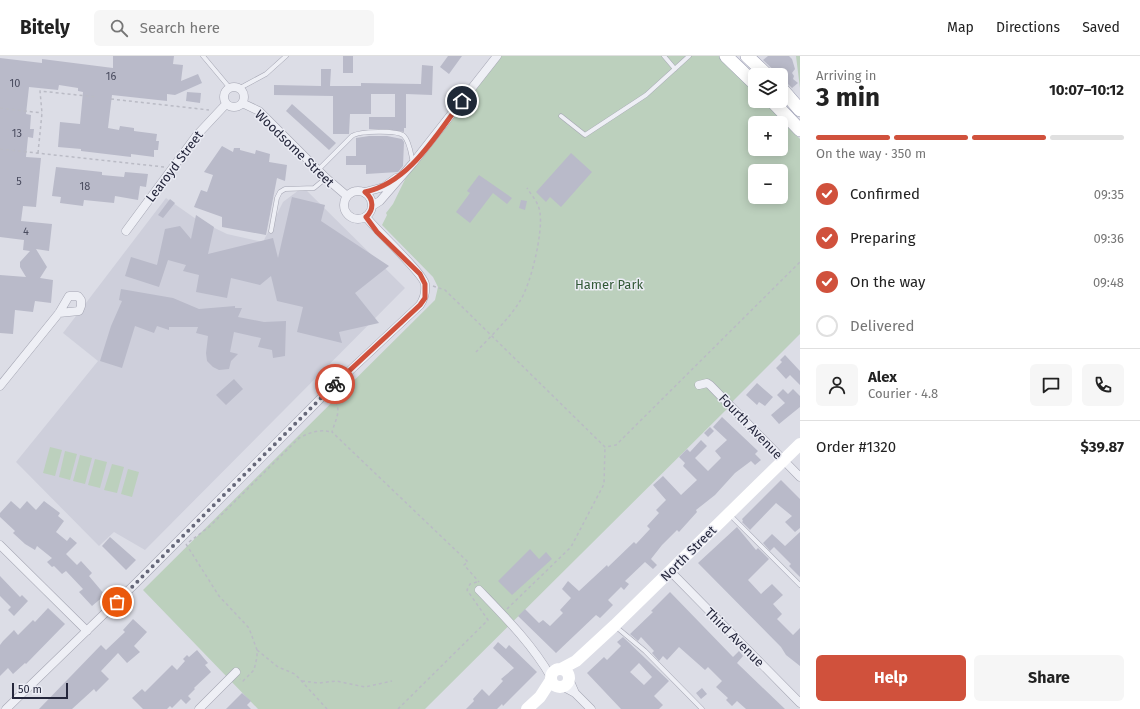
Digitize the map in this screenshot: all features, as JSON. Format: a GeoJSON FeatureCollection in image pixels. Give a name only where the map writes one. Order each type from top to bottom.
{"type":"FeatureCollection","features":[{"type":"Feature","properties":{"kind":"main road"},"geometry":{"type":"LineString","coordinates":[[726,56],[748,78]]}},
{"type":"Feature","properties":{"kind":"main road"},"geometry":{"type":"LineString","coordinates":[[743,73],[746,56]]}},
{"type":"Feature","properties":{"kind":"main road"},"geometry":{"type":"LineString","coordinates":[[746,56],[759,68]]}},
{"type":"Feature","properties":{"kind":"main road"},"geometry":{"type":"LineString","coordinates":[[788,96],[800,110]]}},
{"type":"Feature","properties":{"kind":"main road"},"geometry":{"type":"LineString","coordinates":[[779,108],[800,130]]}},
{"type":"Feature","properties":{"kind":"main road","name":"North Street"},"geometry":{"type":"LineString","coordinates":[[527,709],[800,444]]}},
{"type":"Feature","properties":{"kind":"street"},"geometry":{"type":"LineString","coordinates":[[372,206],[380,201],[413,163],[497,56]]}},
{"type":"Feature","properties":{"kind":"street"},"geometry":{"type":"LineString","coordinates":[[226,104],[223,95],[229,87],[234,86],[240,88]]}},
{"type":"Feature","properties":{"kind":"street","name":"Woodsome Street"},"geometry":{"type":"LineString","coordinates":[[240,88],[244,94],[242,103]]}},
{"type":"Feature","properties":{"kind":"street","name":"Woodsome Street"},"geometry":{"type":"LineString","coordinates":[[226,104],[234,107],[242,103]]}},
{"type":"Feature","properties":{"kind":"street","name":"Woodsome Street"},"geometry":{"type":"LineString","coordinates":[[242,103],[259,111],[326,178],[347,196]]}},
{"type":"Feature","properties":{"kind":"street","name":"Learoyd Street"},"geometry":{"type":"LineString","coordinates":[[126,231],[197,135],[226,104]]}},
{"type":"Feature","properties":{"kind":"street"},"geometry":{"type":"LineString","coordinates":[[365,192],[371,200],[371,211],[366,217],[357,219],[349,216],[344,208],[347,196],[354,191],[365,192],[384,187],[413,163]]}},
{"type":"Feature","properties":{"kind":"street"},"geometry":{"type":"LineString","coordinates":[[6,709],[138,582],[328,392],[420,305],[425,298],[425,284],[420,274],[377,232],[366,217]]}},
{"type":"Feature","properties":{"kind":"street"},"geometry":{"type":"LineString","coordinates":[[0,386],[58,313]]}},
{"type":"Feature","properties":{"kind":"street","name":"Fourth Avenue"},"geometry":{"type":"LineString","coordinates":[[699,385],[707,383],[710,385],[800,477]]}},
{"type":"Feature","properties":{"kind":"street"},"geometry":{"type":"LineString","coordinates":[[0,545],[86,631]]}},
{"type":"Feature","properties":{"kind":"street","name":"Third Avenue"},"geometry":{"type":"LineString","coordinates":[[670,571],[800,703]]}},
{"type":"Feature","properties":{"kind":"street"},"geometry":{"type":"LineString","coordinates":[[480,585],[542,660],[591,709]]}},
{"type":"Feature","properties":{"kind":"street"},"geometry":{"type":"LineString","coordinates":[[199,709],[235,673]]}},
{"type":"Feature","properties":{"kind":"lane"},"geometry":{"type":"LineString","coordinates":[[203,56],[229,87]]}},
{"type":"Feature","properties":{"kind":"lane"},"geometry":{"type":"LineString","coordinates":[[240,88],[266,74],[286,56]]}},
{"type":"Feature","properties":{"kind":"lane"},"geometry":{"type":"LineString","coordinates":[[664,56],[675,69]]}},
{"type":"Feature","properties":{"kind":"lane"},"geometry":{"type":"LineString","coordinates":[[561,116],[585,135],[646,95],[689,56]]}},
{"type":"Feature","properties":{"kind":"lane"},"geometry":{"type":"LineString","coordinates":[[318,170],[352,136],[358,133],[396,132],[402,134],[406,138],[413,163]]}},
{"type":"Feature","properties":{"kind":"lane"},"geometry":{"type":"LineString","coordinates":[[271,231],[277,198],[280,192],[285,189],[314,188],[326,178]]}},
{"type":"Feature","properties":{"kind":"lane"},"geometry":{"type":"LineString","coordinates":[[729,513],[800,585]]}},
{"type":"Feature","properties":{"kind":"lane"},"geometry":{"type":"LineString","coordinates":[[615,625],[645,652],[702,709]]}},
{"type":"Feature","properties":{"kind":"path"},"geometry":{"type":"LineString","coordinates":[[38,153],[42,113],[40,91],[96,97]]}},
{"type":"Feature","properties":{"kind":"path"},"geometry":{"type":"LineString","coordinates":[[111,98],[211,110]]}},
{"type":"Feature","properties":{"kind":"path"},"geometry":{"type":"LineString","coordinates":[[0,108],[42,113]]}},
{"type":"Feature","properties":{"kind":"path"},"geometry":{"type":"LineString","coordinates":[[0,149],[168,167]]}},
{"type":"Feature","properties":{"kind":"path"},"geometry":{"type":"LineString","coordinates":[[476,352],[520,301],[529,279],[538,245],[540,213],[536,202],[527,188]]}},
{"type":"Feature","properties":{"kind":"path"},"geometry":{"type":"LineString","coordinates":[[605,447],[616,445],[800,262]]}},
{"type":"Feature","properties":{"kind":"path"},"geometry":{"type":"LineString","coordinates":[[425,284],[444,290],[605,447],[604,484],[571,547],[506,609]]}},
{"type":"Feature","properties":{"kind":"path"},"geometry":{"type":"LineString","coordinates":[[328,392],[337,402],[339,408],[332,432]]}},
{"type":"Feature","properties":{"kind":"path"},"geometry":{"type":"LineString","coordinates":[[235,673],[243,681],[254,670],[256,664],[257,650],[249,628],[219,596],[186,544],[209,527],[299,438],[312,431],[324,430],[332,432],[468,562],[464,565],[480,585]]}},
{"type":"Feature","properties":{"kind":"path"},"geometry":{"type":"LineString","coordinates":[[398,709],[488,620],[467,590],[470,584],[480,585]]}},
{"type":"Feature","properties":{"kind":"path"},"geometry":{"type":"LineString","coordinates":[[257,650],[278,667],[295,674],[327,709]]}},
{"type":"Feature","properties":{"kind":"path"},"geometry":{"type":"LineString","coordinates":[[302,682],[319,683],[336,681],[365,687],[392,681]]}},
{"type":"Feature","properties":{"kind":"shaded area"},"geometry":{"type":"Polygon","coordinates":[[[303,187],[405,288],[145,550],[114,532],[99,546],[16,462],[98,361],[63,333],[166,198],[196,219],[227,234],[263,242],[283,202],[303,187]]]}},
{"type":"Feature","properties":{"kind":"green space","name":"Hamer Park"},"geometry":{"type":"Polygon","coordinates":[[[498,56],[719,56],[748,86],[748,108],[770,108],[778,116],[748,116],[748,156],[788,156],[788,127],[800,139],[800,334],[729,405],[730,406],[425,709],[258,709],[143,590],[435,300],[438,287],[433,277],[382,225],[387,215],[386,213],[393,204],[413,163],[498,56]]]}},
{"type":"Feature","properties":{"kind":"green space"},"geometry":{"type":"Polygon","coordinates":[[[796,56],[800,56],[800,88],[796,56]]]}},
{"type":"Feature","properties":{"kind":"green space"},"geometry":{"type":"Polygon","coordinates":[[[50,447],[62,450],[55,476],[43,473],[50,447]]]}},
{"type":"Feature","properties":{"kind":"green space"},"geometry":{"type":"Polygon","coordinates":[[[65,451],[77,454],[70,480],[59,477],[65,451]]]}},
{"type":"Feature","properties":{"kind":"green space"},"geometry":{"type":"Polygon","coordinates":[[[80,455],[92,458],[85,484],[73,481],[80,455]]]}},
{"type":"Feature","properties":{"kind":"green space"},"geometry":{"type":"Polygon","coordinates":[[[95,459],[107,462],[100,488],[88,485],[95,459]]]}},
{"type":"Feature","properties":{"kind":"green space"},"geometry":{"type":"Polygon","coordinates":[[[112,464],[124,467],[117,493],[104,490],[112,464]]]}},
{"type":"Feature","properties":{"kind":"green space"},"geometry":{"type":"Polygon","coordinates":[[[128,469],[139,472],[132,497],[121,494],[128,469]]]}},
{"type":"Feature","properties":{"kind":"building"},"geometry":{"type":"Polygon","coordinates":[[[113,56],[174,56],[173,64],[183,65],[181,81],[198,74],[202,83],[175,95],[167,94],[167,101],[112,95],[108,128],[119,130],[120,126],[134,128],[134,131],[157,134],[156,141],[159,141],[158,150],[154,150],[154,157],[131,154],[131,157],[58,147],[60,122],[80,124],[83,92],[78,91],[78,88],[59,85],[58,90],[29,87],[26,114],[31,115],[30,129],[34,129],[33,138],[28,137],[26,157],[41,158],[36,207],[23,206],[21,221],[52,224],[49,251],[36,249],[47,267],[40,278],[53,280],[51,303],[35,301],[33,312],[15,310],[13,334],[0,333],[0,275],[26,277],[20,267],[20,262],[30,251],[23,250],[24,240],[0,237],[0,58],[42,63],[42,59],[113,68],[113,56]]]}},
{"type":"Feature","properties":{"kind":"building"},"geometry":{"type":"Polygon","coordinates":[[[343,56],[353,56],[353,73],[343,73],[343,56]]]}},
{"type":"Feature","properties":{"kind":"building"},"geometry":{"type":"Polygon","coordinates":[[[448,56],[462,56],[449,74],[440,67],[448,56]]]}},
{"type":"Feature","properties":{"kind":"building"},"geometry":{"type":"Polygon","coordinates":[[[768,56],[789,56],[792,59],[795,69],[792,73],[794,76],[793,79],[798,83],[792,88],[788,84],[788,68],[772,68],[763,60],[768,56]]]}},
{"type":"Feature","properties":{"kind":"building"},"geometry":{"type":"Polygon","coordinates":[[[422,65],[433,66],[432,95],[406,94],[406,128],[404,128],[404,132],[387,129],[369,129],[369,117],[395,117],[395,94],[371,94],[371,114],[350,114],[349,134],[333,134],[333,96],[274,95],[274,85],[321,86],[321,69],[331,69],[330,86],[361,86],[361,83],[421,84],[422,65]]]}},
{"type":"Feature","properties":{"kind":"building"},"geometry":{"type":"Polygon","coordinates":[[[187,92],[201,93],[200,103],[186,101],[187,92]]]}},
{"type":"Feature","properties":{"kind":"building"},"geometry":{"type":"Polygon","coordinates":[[[292,104],[336,143],[329,150],[286,111],[292,104]]]}},
{"type":"Feature","properties":{"kind":"building"},"geometry":{"type":"Polygon","coordinates":[[[387,136],[402,139],[404,142],[403,166],[398,172],[366,174],[366,165],[346,165],[346,156],[356,156],[356,138],[387,136]]]}},
{"type":"Feature","properties":{"kind":"building"},"geometry":{"type":"Polygon","coordinates":[[[222,146],[233,152],[234,148],[240,148],[240,150],[255,154],[256,150],[270,154],[269,162],[287,165],[285,181],[277,178],[266,235],[222,227],[222,217],[194,207],[201,190],[207,192],[213,175],[204,172],[222,146]]]}},
{"type":"Feature","properties":{"kind":"building"},"geometry":{"type":"Polygon","coordinates":[[[571,153],[592,172],[561,207],[550,197],[546,202],[536,192],[571,153]]]}},
{"type":"Feature","properties":{"kind":"building"},"geometry":{"type":"Polygon","coordinates":[[[56,167],[102,172],[102,175],[124,177],[125,172],[148,174],[146,187],[140,186],[138,200],[115,196],[114,203],[84,200],[83,206],[60,203],[61,197],[52,196],[56,167]]]}},
{"type":"Feature","properties":{"kind":"building"},"geometry":{"type":"Polygon","coordinates":[[[479,175],[512,198],[507,204],[493,193],[470,223],[456,212],[470,193],[467,191],[479,175]]]}},
{"type":"Feature","properties":{"kind":"building"},"geometry":{"type":"Polygon","coordinates":[[[292,197],[325,205],[321,221],[389,266],[355,293],[379,323],[339,332],[342,343],[297,332],[303,307],[277,301],[271,276],[260,285],[231,278],[227,298],[196,292],[199,275],[183,271],[186,265],[168,260],[159,287],[125,276],[131,257],[157,265],[165,229],[180,226],[191,239],[196,215],[214,227],[208,254],[273,238],[278,258],[292,197]]]}},
{"type":"Feature","properties":{"kind":"building"},"geometry":{"type":"Polygon","coordinates":[[[170,199],[175,203],[163,218],[158,215],[170,199]]]}},
{"type":"Feature","properties":{"kind":"building"},"geometry":{"type":"Polygon","coordinates":[[[521,200],[527,201],[525,210],[519,208],[521,200]]]}},
{"type":"Feature","properties":{"kind":"building"},"geometry":{"type":"Polygon","coordinates":[[[121,289],[173,298],[199,309],[235,306],[235,308],[242,308],[238,317],[264,322],[286,321],[285,356],[273,358],[272,350],[258,347],[261,338],[234,332],[230,352],[238,354],[231,361],[229,369],[219,370],[207,361],[206,353],[208,336],[196,333],[198,327],[169,327],[169,330],[157,326],[154,333],[135,326],[122,368],[100,361],[111,326],[122,301],[119,300],[121,289]]]}},
{"type":"Feature","properties":{"kind":"building"},"geometry":{"type":"Polygon","coordinates":[[[785,355],[800,371],[800,385],[790,375],[786,379],[776,368],[782,362],[780,360],[785,355]]]}},
{"type":"Feature","properties":{"kind":"building"},"geometry":{"type":"Polygon","coordinates":[[[234,379],[243,389],[226,405],[216,395],[234,379]]]}},
{"type":"Feature","properties":{"kind":"building"},"geometry":{"type":"Polygon","coordinates":[[[757,383],[773,397],[765,406],[759,402],[757,405],[746,395],[757,383]]]}},
{"type":"Feature","properties":{"kind":"building"},"geometry":{"type":"Polygon","coordinates":[[[783,389],[788,394],[793,389],[800,396],[800,407],[779,424],[771,415],[785,403],[777,395],[783,389]]]}},
{"type":"Feature","properties":{"kind":"building"},"geometry":{"type":"Polygon","coordinates":[[[722,417],[758,451],[755,454],[761,460],[755,465],[751,461],[735,473],[715,495],[696,510],[697,512],[679,532],[677,530],[662,545],[651,559],[657,565],[653,569],[645,562],[625,581],[629,584],[624,590],[621,587],[608,600],[613,605],[600,618],[596,615],[556,653],[518,616],[525,609],[539,623],[543,620],[550,626],[563,613],[560,610],[571,598],[562,589],[568,581],[579,591],[607,565],[608,567],[634,542],[636,544],[650,529],[647,526],[659,513],[656,510],[666,500],[653,485],[663,476],[681,495],[697,480],[683,466],[685,463],[679,457],[687,449],[690,452],[701,440],[707,446],[695,458],[708,471],[721,458],[715,451],[727,440],[713,427],[722,417]]]}},
{"type":"Feature","properties":{"kind":"building"},"geometry":{"type":"Polygon","coordinates":[[[710,427],[714,431],[708,437],[704,433],[710,427]]]}},
{"type":"Feature","properties":{"kind":"building"},"geometry":{"type":"Polygon","coordinates":[[[781,480],[800,499],[800,528],[795,532],[785,522],[792,516],[776,503],[750,530],[742,522],[742,519],[781,480]]]}},
{"type":"Feature","properties":{"kind":"building"},"geometry":{"type":"Polygon","coordinates":[[[11,501],[20,509],[27,501],[36,510],[44,501],[60,513],[58,516],[64,521],[56,532],[67,541],[70,537],[77,543],[66,554],[77,565],[81,561],[92,573],[89,576],[105,595],[92,606],[79,592],[83,589],[66,571],[62,574],[54,566],[52,567],[47,562],[52,558],[37,546],[35,550],[25,544],[13,533],[15,531],[0,517],[0,513],[11,501]]]}},
{"type":"Feature","properties":{"kind":"building"},"geometry":{"type":"Polygon","coordinates":[[[737,527],[756,550],[758,548],[769,559],[748,580],[761,594],[772,584],[783,595],[773,604],[782,614],[777,619],[793,635],[800,628],[800,666],[786,655],[781,647],[698,563],[737,527]]]}},
{"type":"Feature","properties":{"kind":"building"},"geometry":{"type":"Polygon","coordinates":[[[800,532],[800,577],[789,566],[791,564],[774,547],[770,551],[763,543],[772,534],[785,546],[800,532]]]}},
{"type":"Feature","properties":{"kind":"building"},"geometry":{"type":"Polygon","coordinates":[[[110,537],[136,560],[126,570],[102,546],[110,537]]]}},
{"type":"Feature","properties":{"kind":"building"},"geometry":{"type":"Polygon","coordinates":[[[530,549],[539,559],[546,552],[552,559],[512,595],[498,581],[530,549]]]}},
{"type":"Feature","properties":{"kind":"building"},"geometry":{"type":"Polygon","coordinates":[[[0,576],[20,597],[22,595],[28,601],[14,616],[8,610],[11,607],[0,596],[0,576]]]}},
{"type":"Feature","properties":{"kind":"building"},"geometry":{"type":"Polygon","coordinates":[[[670,592],[733,657],[739,651],[743,656],[737,663],[785,709],[746,709],[737,701],[732,706],[726,700],[728,698],[716,687],[722,681],[708,667],[705,670],[679,647],[667,660],[663,656],[659,661],[652,653],[654,651],[641,637],[638,641],[630,634],[653,612],[651,611],[670,592]]]}},
{"type":"Feature","properties":{"kind":"building"},"geometry":{"type":"Polygon","coordinates":[[[48,608],[65,624],[26,664],[25,663],[13,674],[8,668],[0,676],[0,645],[14,630],[18,635],[33,620],[35,622],[48,608]]]}},
{"type":"Feature","properties":{"kind":"building"},"geometry":{"type":"Polygon","coordinates":[[[133,619],[147,632],[134,646],[140,652],[127,663],[118,653],[101,671],[109,679],[96,692],[94,689],[72,709],[39,709],[101,645],[106,650],[125,632],[123,630],[133,619]]]}},
{"type":"Feature","properties":{"kind":"building"},"geometry":{"type":"Polygon","coordinates":[[[623,637],[669,681],[654,696],[663,705],[659,709],[621,709],[587,673],[604,657],[607,660],[621,646],[617,642],[623,637]],[[639,663],[630,672],[644,685],[652,677],[639,663]]]}},
{"type":"Feature","properties":{"kind":"building"},"geometry":{"type":"Polygon","coordinates":[[[498,642],[506,649],[509,645],[537,672],[503,706],[502,704],[497,709],[466,709],[474,701],[473,699],[482,689],[489,696],[503,681],[501,679],[514,668],[493,648],[498,642]]]}},
{"type":"Feature","properties":{"kind":"building"},"geometry":{"type":"Polygon","coordinates":[[[197,650],[208,663],[205,665],[211,672],[194,688],[195,689],[188,696],[191,699],[186,704],[181,699],[172,708],[170,706],[167,709],[143,709],[132,698],[142,689],[145,692],[172,665],[177,670],[185,661],[183,659],[187,655],[189,657],[197,650]]]}},
{"type":"Feature","properties":{"kind":"building"},"geometry":{"type":"Polygon","coordinates":[[[702,688],[707,694],[701,699],[696,693],[702,688]]]}},
{"type":"Feature","properties":{"kind":"building"},"geometry":{"type":"Polygon","coordinates":[[[242,693],[251,701],[247,705],[251,709],[226,709],[242,693]]]}},
{"type":"Feature","properties":{"kind":"way so far"},"geometry":{"type":"LineString","coordinates":[[117,602],[335,384]]}},
{"type":"Feature","properties":{"kind":"route"},"geometry":{"type":"LineString","coordinates":[[335,384],[420,305],[425,298],[425,284],[420,274],[377,232],[366,217],[371,211],[372,204],[369,196],[365,192],[384,187],[413,163],[462,101]]}}]}
